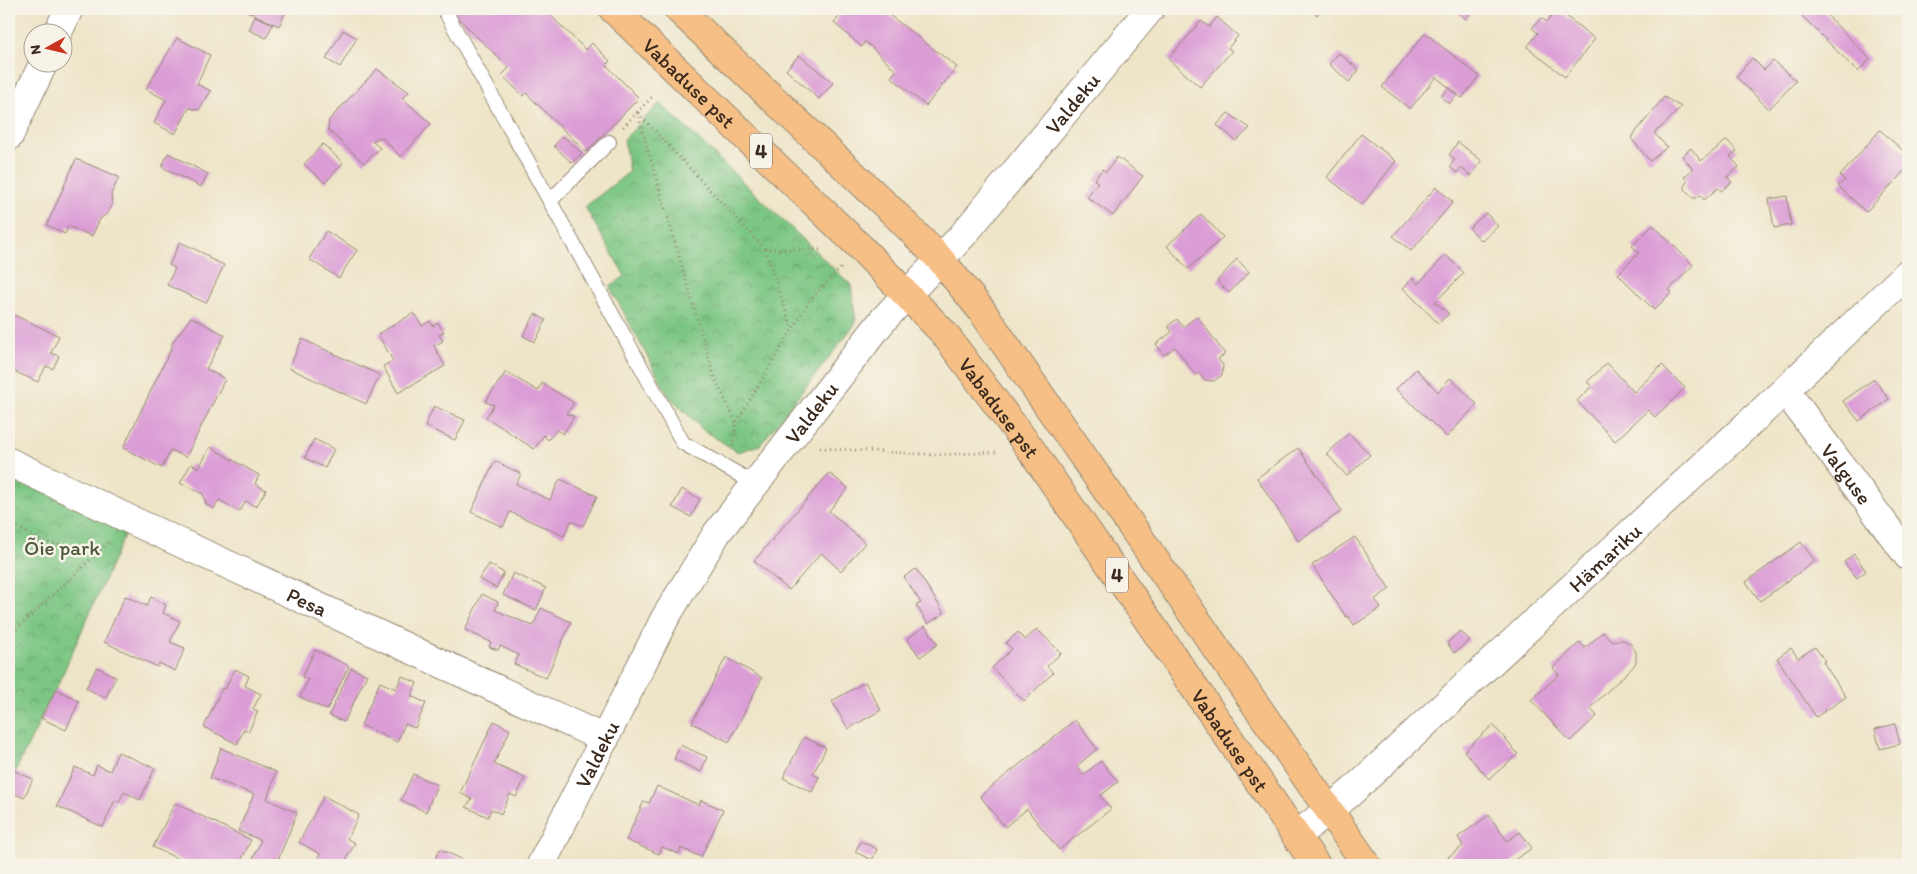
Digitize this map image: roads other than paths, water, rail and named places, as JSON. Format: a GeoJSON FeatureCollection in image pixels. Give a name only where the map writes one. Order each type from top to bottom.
{"type":"FeatureCollection","features":[{"type":"Feature","properties":{"kind":"highway","name":"Vabaduse pst"},"geometry":{"type":"LineString","coordinates":[[613,9],[907,294],[942,332],[1032,451],[1316,865]]}},
{"type":"Feature","properties":{"kind":"highway","name":"Vabaduse pst"},"geometry":{"type":"LineString","coordinates":[[678,9],[894,212],[940,259],[988,319],[1367,865]]}},
{"type":"Feature","properties":{"kind":"street"},"geometry":{"type":"LineString","coordinates":[[63,22],[69,9]]}},
{"type":"Feature","properties":{"kind":"street","name":"Valdeku"},"geometry":{"type":"LineString","coordinates":[[541,865],[665,618],[717,533],[883,320],[963,235],[1150,9]]}},
{"type":"Feature","properties":{"kind":"street"},"geometry":{"type":"LineString","coordinates":[[9,136],[39,72]]}},
{"type":"Feature","properties":{"kind":"street","name":"Hämariku"},"geometry":{"type":"LineString","coordinates":[[1296,836],[1330,811],[1785,390],[1908,273]]}},
{"type":"Feature","properties":{"kind":"street","name":"Valguse"},"geometry":{"type":"LineString","coordinates":[[1785,390],[1908,556]]}},
{"type":"Feature","properties":{"kind":"street","name":"Pesa"},"geometry":{"type":"LineString","coordinates":[[9,462],[605,739]]}},
{"type":"Feature","properties":{"kind":"lane"},"geometry":{"type":"LineString","coordinates":[[444,9],[683,443],[754,484]]}},
{"type":"Feature","properties":{"kind":"lane"},"geometry":{"type":"LineString","coordinates":[[550,201],[609,142]]}},
{"type":"Feature","properties":{"kind":"park label","name":"Õie park"},"geometry":{"type":"Point","coordinates":[62,547]}}]}
